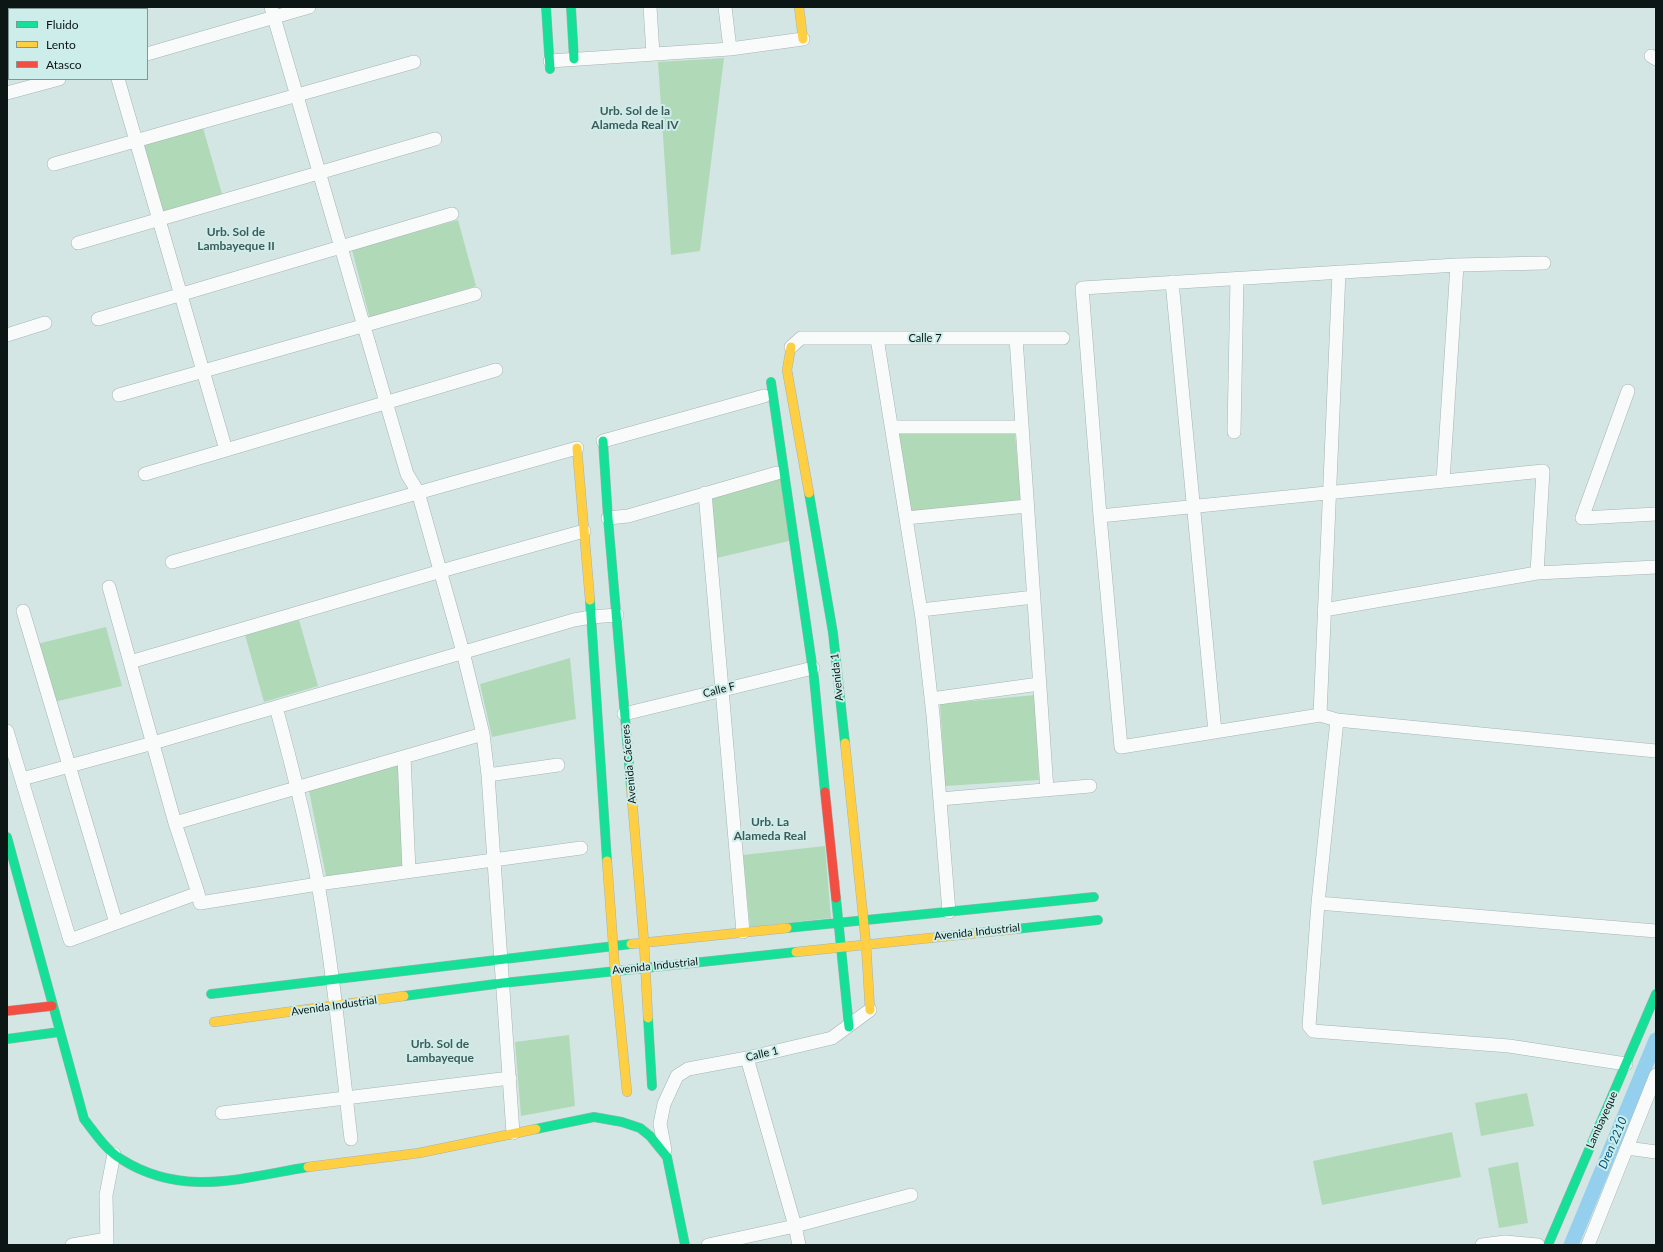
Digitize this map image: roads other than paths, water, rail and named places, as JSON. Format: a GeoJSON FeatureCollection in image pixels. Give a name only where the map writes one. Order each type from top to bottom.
{"type":"FeatureCollection","features":[{"type":"Feature","properties":{"kind":"street"},"geometry":{"type":"LineString","coordinates":[[148,54],[272,12],[309,7]]}},
{"type":"Feature","properties":{"kind":"street"},"geometry":{"type":"LineString","coordinates":[[546,7],[550,65],[574,59],[730,49],[803,39],[799,7]]}},
{"type":"Feature","properties":{"kind":"street"},"geometry":{"type":"LineString","coordinates":[[570,7],[574,59]]}},
{"type":"Feature","properties":{"kind":"street"},"geometry":{"type":"LineString","coordinates":[[650,7],[653,54]]}},
{"type":"Feature","properties":{"kind":"street"},"geometry":{"type":"LineString","coordinates":[[725,7],[730,49]]}},
{"type":"Feature","properties":{"kind":"street"},"geometry":{"type":"LineString","coordinates":[[272,12],[407,474],[418,492],[463,652],[483,734],[488,775],[513,1133]]}},
{"type":"Feature","properties":{"kind":"street"},"geometry":{"type":"LineString","coordinates":[[54,164],[414,62]]}},
{"type":"Feature","properties":{"kind":"street"},"geometry":{"type":"LineString","coordinates":[[7,93],[55,80]]}},
{"type":"Feature","properties":{"kind":"street"},"geometry":{"type":"LineString","coordinates":[[118,80],[226,450]]}},
{"type":"Feature","properties":{"kind":"street"},"geometry":{"type":"LineString","coordinates":[[78,243],[435,140]]}},
{"type":"Feature","properties":{"kind":"street"},"geometry":{"type":"LineString","coordinates":[[98,319],[452,214]]}},
{"type":"Feature","properties":{"kind":"street"},"geometry":{"type":"LineString","coordinates":[[1544,263],[1457,265],[1082,288],[1100,516],[1121,747],[1320,715],[1337,720],[1656,751]]}},
{"type":"Feature","properties":{"kind":"street"},"geometry":{"type":"LineString","coordinates":[[1444,481],[1457,265]]}},
{"type":"Feature","properties":{"kind":"street"},"geometry":{"type":"LineString","coordinates":[[1320,715],[1339,272]]}},
{"type":"Feature","properties":{"kind":"street"},"geometry":{"type":"LineString","coordinates":[[1234,432],[1237,279]]}},
{"type":"Feature","properties":{"kind":"street"},"geometry":{"type":"LineString","coordinates":[[1172,282],[1215,732]]}},
{"type":"Feature","properties":{"kind":"street"},"geometry":{"type":"LineString","coordinates":[[119,395],[475,294]]}},
{"type":"Feature","properties":{"kind":"street"},"geometry":{"type":"LineString","coordinates":[[7,334],[45,323]]}},
{"type":"Feature","properties":{"kind":"street","name":"Calle 7"},"geometry":{"type":"LineString","coordinates":[[791,347],[801,338],[1063,338]]}},
{"type":"Feature","properties":{"kind":"street"},"geometry":{"type":"LineString","coordinates":[[877,338],[921,610],[931,699],[949,912]]}},
{"type":"Feature","properties":{"kind":"street"},"geometry":{"type":"LineString","coordinates":[[1016,338],[1047,790]]}},
{"type":"Feature","properties":{"kind":"street","name":"Avenida 1"},"geometry":{"type":"LineString","coordinates":[[791,347],[787,370],[833,632],[866,944],[870,1010]]}},
{"type":"Feature","properties":{"kind":"street"},"geometry":{"type":"LineString","coordinates":[[145,474],[496,370]]}},
{"type":"Feature","properties":{"kind":"street","name":"Avenida 1"},"geometry":{"type":"LineString","coordinates":[[771,382],[813,668],[849,1027]]}},
{"type":"Feature","properties":{"kind":"street"},"geometry":{"type":"LineString","coordinates":[[1628,391],[1582,518],[1656,514]]}},
{"type":"Feature","properties":{"kind":"street"},"geometry":{"type":"LineString","coordinates":[[603,441],[764,396]]}},
{"type":"Feature","properties":{"kind":"street"},"geometry":{"type":"LineString","coordinates":[[892,427],[1022,427]]}},
{"type":"Feature","properties":{"kind":"street","name":"Avenida Cáceres"},"geometry":{"type":"LineString","coordinates":[[603,441],[624,714],[646,967],[652,1086]]}},
{"type":"Feature","properties":{"kind":"street"},"geometry":{"type":"LineString","coordinates":[[172,562],[577,448],[592,617],[597,715],[615,970],[627,1092]]}},
{"type":"Feature","properties":{"kind":"street"},"geometry":{"type":"LineString","coordinates":[[1100,516],[1543,471],[1537,573]]}},
{"type":"Feature","properties":{"kind":"street"},"geometry":{"type":"LineString","coordinates":[[608,518],[628,516],[777,473]]}},
{"type":"Feature","properties":{"kind":"street"},"geometry":{"type":"LineString","coordinates":[[705,493],[721,690],[744,932]]}},
{"type":"Feature","properties":{"kind":"street"},"geometry":{"type":"LineString","coordinates":[[906,518],[1028,506]]}},
{"type":"Feature","properties":{"kind":"street"},"geometry":{"type":"LineString","coordinates":[[130,662],[441,571],[584,531]]}},
{"type":"Feature","properties":{"kind":"street"},"geometry":{"type":"LineString","coordinates":[[1324,610],[1537,573],[1656,567]]}},
{"type":"Feature","properties":{"kind":"street"},"geometry":{"type":"LineString","coordinates":[[109,587],[175,823],[200,903],[318,884],[581,848]]}},
{"type":"Feature","properties":{"kind":"street"},"geometry":{"type":"LineString","coordinates":[[921,610],[1034,597]]}},
{"type":"Feature","properties":{"kind":"street"},"geometry":{"type":"LineString","coordinates":[[23,611],[116,923]]}},
{"type":"Feature","properties":{"kind":"street"},"geometry":{"type":"LineString","coordinates":[[22,779],[153,743],[463,652],[592,617],[617,615]]}},
{"type":"Feature","properties":{"kind":"street","name":"Calle F"},"geometry":{"type":"LineString","coordinates":[[624,714],[813,668]]}},
{"type":"Feature","properties":{"kind":"street"},"geometry":{"type":"LineString","coordinates":[[931,699],[1039,684]]}},
{"type":"Feature","properties":{"kind":"street"},"geometry":{"type":"LineString","coordinates":[[276,707],[298,787],[318,884],[332,979],[351,1139]]}},
{"type":"Feature","properties":{"kind":"street"},"geometry":{"type":"LineString","coordinates":[[1337,720],[1318,903],[1310,1026],[1312,1031],[1509,1046],[1626,1064]]}},
{"type":"Feature","properties":{"kind":"street"},"geometry":{"type":"LineString","coordinates":[[7,731],[70,940],[198,893]]}},
{"type":"Feature","properties":{"kind":"street"},"geometry":{"type":"LineString","coordinates":[[175,823],[483,734]]}},
{"type":"Feature","properties":{"kind":"street"},"geometry":{"type":"LineString","coordinates":[[404,757],[409,871]]}},
{"type":"Feature","properties":{"kind":"street"},"geometry":{"type":"LineString","coordinates":[[488,775],[558,765]]}},
{"type":"Feature","properties":{"kind":"street"},"geometry":{"type":"LineString","coordinates":[[940,799],[1090,786]]}},
{"type":"Feature","properties":{"kind":"street"},"geometry":{"type":"LineString","coordinates":[[7,837],[59,1032],[84,1119],[100,1140],[120,1159],[154,1176],[175,1181],[203,1183],[248,1178],[307,1167],[419,1153],[594,1117],[622,1122],[640,1128],[650,1136],[668,1157],[685,1245]]}},
{"type":"Feature","properties":{"kind":"street","name":"Avenida Industrial"},"geometry":{"type":"LineString","coordinates":[[211,994],[644,942],[1094,897]]}},
{"type":"Feature","properties":{"kind":"street"},"geometry":{"type":"LineString","coordinates":[[1318,903],[1656,931]]}},
{"type":"Feature","properties":{"kind":"street","name":"Avenida Industrial"},"geometry":{"type":"LineString","coordinates":[[214,1022],[503,983],[615,970],[1098,920]]}},
{"type":"Feature","properties":{"kind":"street","name":"Lambayeque"},"geometry":{"type":"LineString","coordinates":[[1548,1245],[1656,994]]}},
{"type":"Feature","properties":{"kind":"street"},"geometry":{"type":"LineString","coordinates":[[7,1011],[52,1006]]}},
{"type":"Feature","properties":{"kind":"street","name":"Calle 1"},"geometry":{"type":"LineString","coordinates":[[668,1157],[663,1144],[660,1124],[664,1104],[677,1076],[688,1069],[747,1058],[832,1038],[849,1027],[870,1010]]}},
{"type":"Feature","properties":{"kind":"street"},"geometry":{"type":"LineString","coordinates":[[7,1039],[59,1032]]}},
{"type":"Feature","properties":{"kind":"street"},"geometry":{"type":"LineString","coordinates":[[747,1058],[795,1226],[799,1245]]}},
{"type":"Feature","properties":{"kind":"street"},"geometry":{"type":"LineString","coordinates":[[1588,1245],[1656,1077]]}},
{"type":"Feature","properties":{"kind":"street"},"geometry":{"type":"LineString","coordinates":[[222,1113],[510,1078]]}},
{"type":"Feature","properties":{"kind":"street"},"geometry":{"type":"LineString","coordinates":[[652,1086],[664,1104]]}},
{"type":"Feature","properties":{"kind":"street"},"geometry":{"type":"LineString","coordinates":[[1627,1148],[1656,1152]]}},
{"type":"Feature","properties":{"kind":"street"},"geometry":{"type":"LineString","coordinates":[[72,1245],[107,1242],[106,1195],[114,1154]]}},
{"type":"Feature","properties":{"kind":"street"},"geometry":{"type":"LineString","coordinates":[[708,1245],[795,1226],[912,1195]]}},
{"type":"Feature","properties":{"kind":"street"},"geometry":{"type":"LineString","coordinates":[[1482,1245],[1505,1242],[1538,1245]]}},
{"type":"Feature","properties":{"kind":"waterway","name":"Dren 2210"},"geometry":{"type":"LineString","coordinates":[[1571,1245],[1656,1040]]}},
{"type":"Feature","properties":{"kind":"district","name":"Urb. Sol de la Alameda Real IV"},"geometry":{"type":"Point","coordinates":[635,118]}},
{"type":"Feature","properties":{"kind":"district","name":"Urb. Sol de Lambayeque II"},"geometry":{"type":"Point","coordinates":[236,239]}},
{"type":"Feature","properties":{"kind":"district","name":"Urb. La Alameda Real"},"geometry":{"type":"Point","coordinates":[770,829]}},
{"type":"Feature","properties":{"kind":"district","name":"Urb. Sol de Lambayeque"},"geometry":{"type":"Point","coordinates":[440,1051]}}]}
